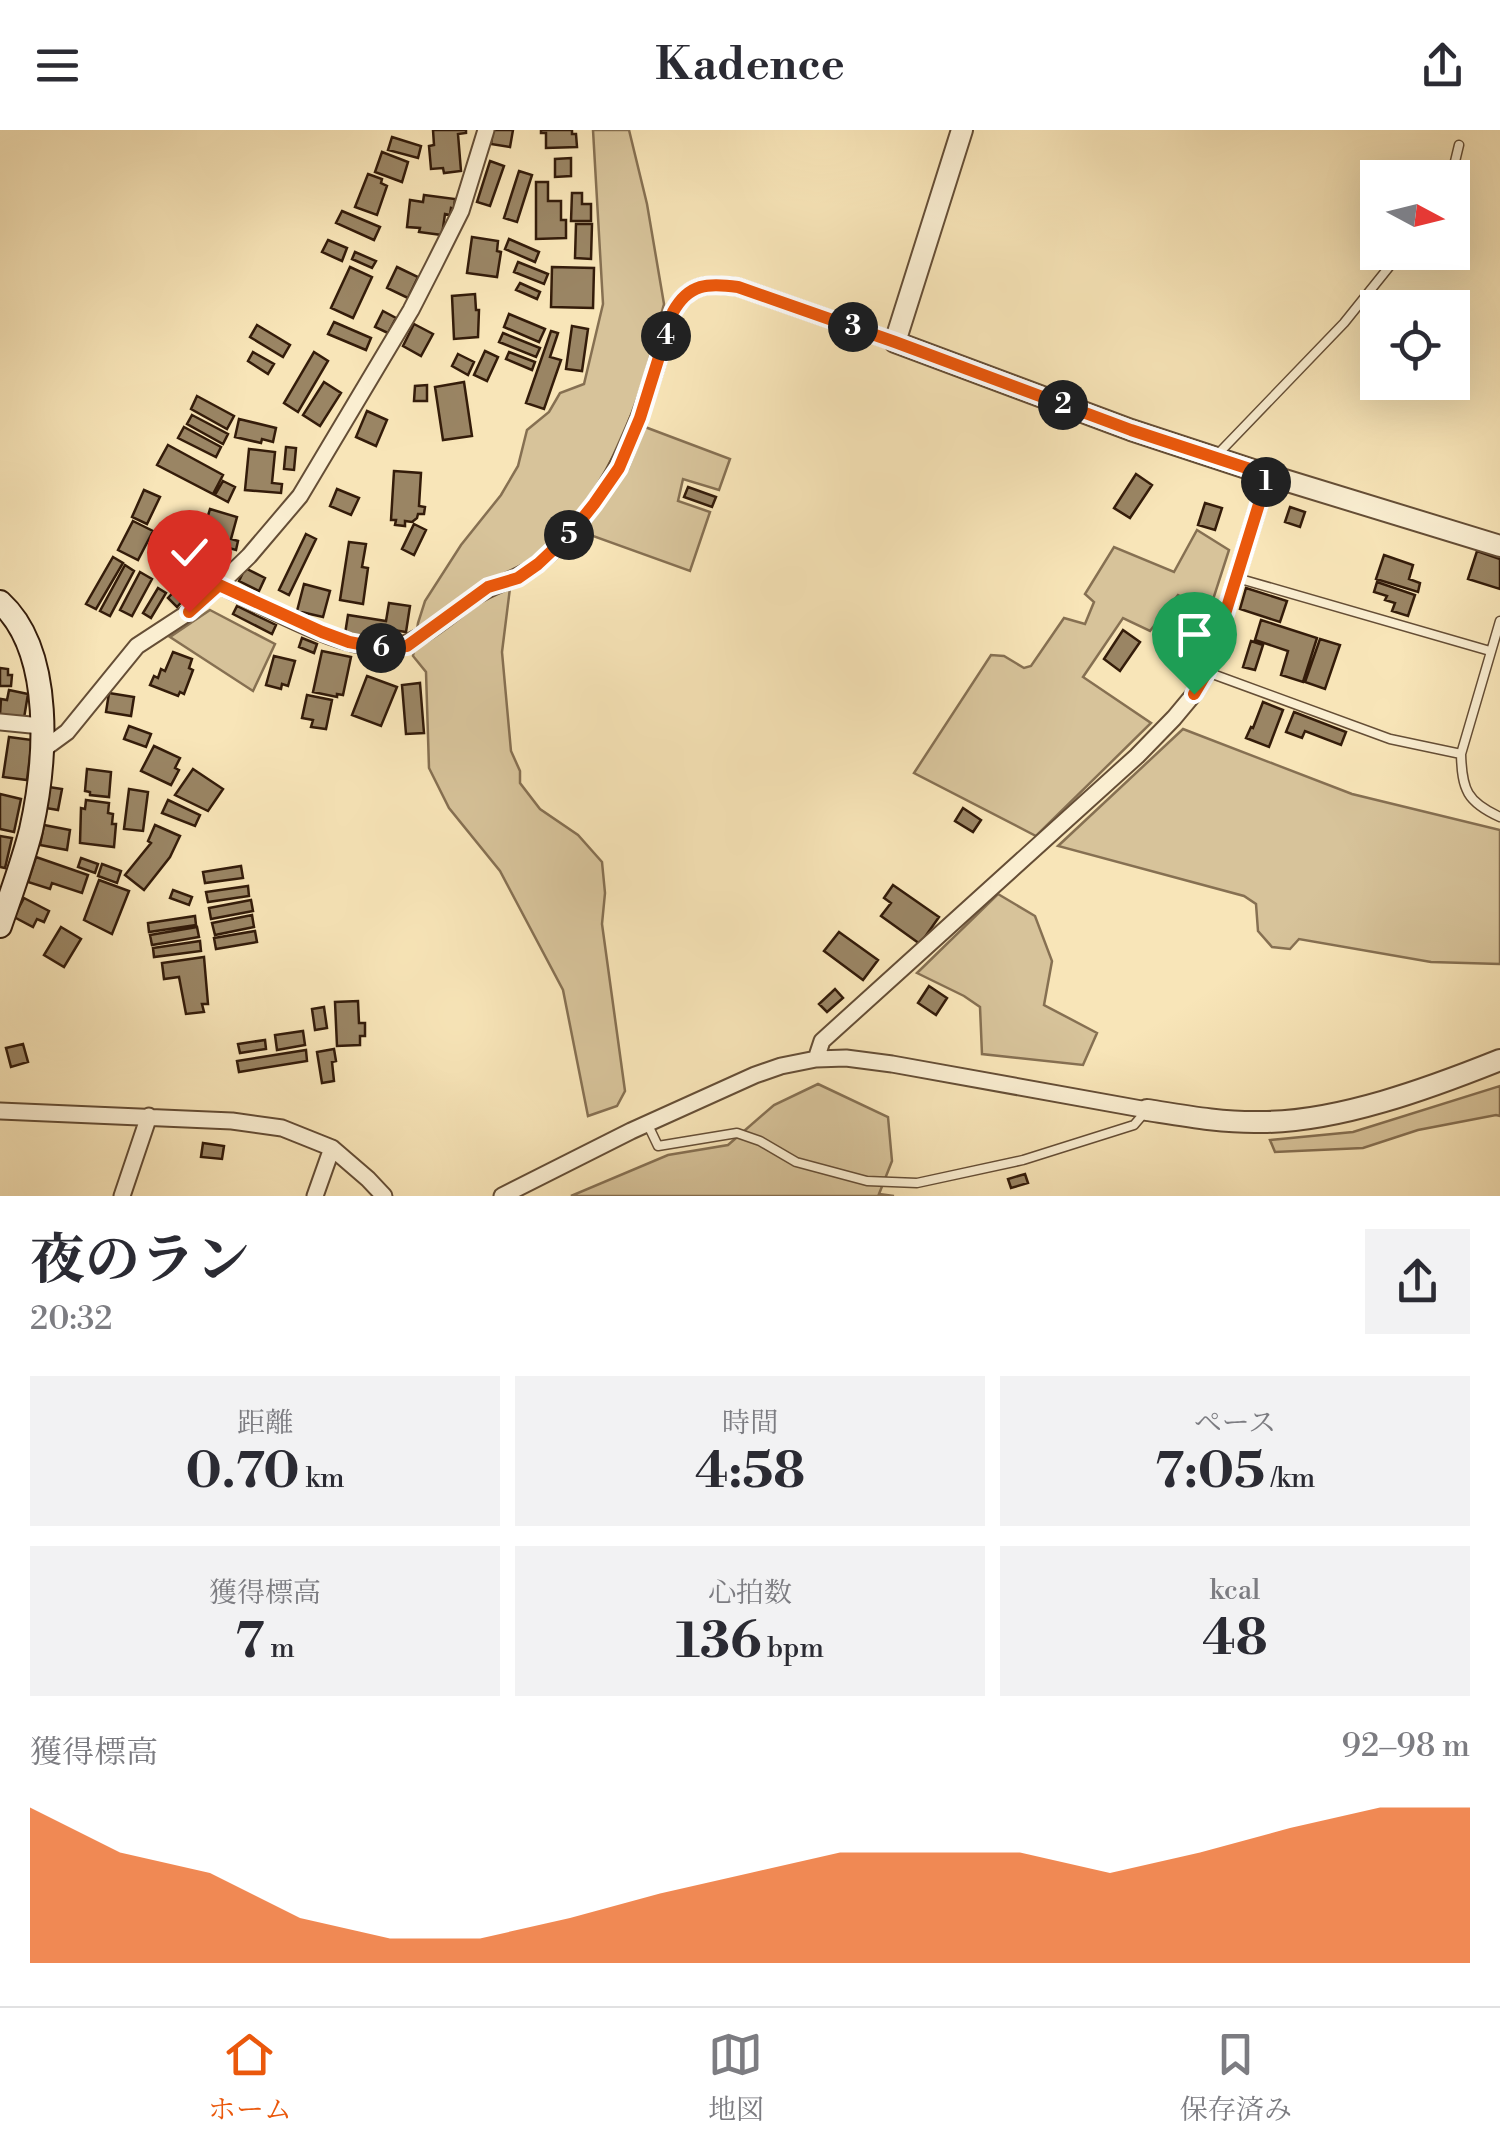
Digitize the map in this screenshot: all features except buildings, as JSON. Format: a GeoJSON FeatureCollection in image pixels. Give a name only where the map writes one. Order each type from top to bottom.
{"type":"FeatureCollection","features":[{"type":"Feature","properties":{"kind":"main road"},"geometry":{"type":"LineString","coordinates":[[0,602],[17,621],[40,678],[41,751],[32,828],[0,926]]}},
{"type":"Feature","properties":{"kind":"street"},"geometry":{"type":"LineString","coordinates":[[41,751],[67,732],[137,646],[189,612],[219,585],[300,496],[411,310],[461,210],[486,130]]}},
{"type":"Feature","properties":{"kind":"street"},"geometry":{"type":"LineString","coordinates":[[895,342],[962,130]]}},
{"type":"Feature","properties":{"kind":"street"},"geometry":{"type":"LineString","coordinates":[[219,585],[349,642],[380,648],[407,646],[488,587],[518,578],[571,533],[619,468],[679,301],[702,286],[717,284],[738,287],[1098,418],[1268,475],[1500,546]]}},
{"type":"Feature","properties":{"kind":"street"},"geometry":{"type":"LineString","coordinates":[[816,1060],[822,1041],[1137,756],[1184,706],[1207,672],[1268,475]]}},
{"type":"Feature","properties":{"kind":"street"},"geometry":{"type":"LineString","coordinates":[[0,722],[41,726]]}},
{"type":"Feature","properties":{"kind":"street"},"geometry":{"type":"LineString","coordinates":[[502,1196],[601,1145],[755,1075],[816,1060],[846,1058],[892,1064],[1147,1110],[1218,1121],[1264,1122],[1304,1120],[1373,1104],[1500,1060]]}},
{"type":"Feature","properties":{"kind":"street"},"geometry":{"type":"LineString","coordinates":[[0,1111],[264,1125],[332,1148],[384,1196]]}},
{"type":"Feature","properties":{"kind":"street"},"geometry":{"type":"LineString","coordinates":[[122,1196],[149,1116]]}},
{"type":"Feature","properties":{"kind":"street"},"geometry":{"type":"LineString","coordinates":[[314,1196],[332,1148]]}},
{"type":"Feature","properties":{"kind":"lane"},"geometry":{"type":"LineString","coordinates":[[1455,160],[1459,145]]}},
{"type":"Feature","properties":{"kind":"lane"},"geometry":{"type":"LineString","coordinates":[[1215,457],[1344,323],[1387,270]]}},
{"type":"Feature","properties":{"kind":"lane"},"geometry":{"type":"LineString","coordinates":[[1237,578],[1490,651]]}},
{"type":"Feature","properties":{"kind":"lane"},"geometry":{"type":"LineString","coordinates":[[1500,621],[1461,754],[1462,777],[1470,800],[1500,817]]}},
{"type":"Feature","properties":{"kind":"lane"},"geometry":{"type":"LineString","coordinates":[[1207,672],[1390,739],[1461,754]]}},
{"type":"Feature","properties":{"kind":"lane"},"geometry":{"type":"LineString","coordinates":[[648,1124],[658,1146],[737,1134],[760,1141],[796,1162],[866,1181],[917,1184],[1023,1160],[1097,1137],[1134,1125],[1147,1110]]}},
{"type":"Feature","properties":{"kind":"shaded area"},"geometry":{"type":"Polygon","coordinates":[[[593,130],[629,130],[647,204],[664,304],[639,397],[598,490],[510,588],[502,652],[511,751],[520,771],[520,783],[540,809],[578,835],[602,862],[602,924],[625,1091],[617,1106],[588,1116],[563,990],[500,871],[449,808],[429,768],[426,672],[413,656],[425,601],[461,545],[501,495],[518,466],[527,430],[549,412],[560,393],[584,384],[603,304],[593,130]]]}},
{"type":"Feature","properties":{"kind":"shaded area"},"geometry":{"type":"Polygon","coordinates":[[[645,427],[730,459],[719,490],[683,479],[678,501],[710,512],[690,571],[579,531],[628,469],[645,427]]]}},
{"type":"Feature","properties":{"kind":"shaded area"},"geometry":{"type":"Polygon","coordinates":[[[1197,530],[1229,550],[1209,612],[1178,595],[1150,631],[1123,618],[1083,677],[1151,723],[1036,836],[914,773],[991,655],[1004,656],[1024,668],[1031,666],[1064,618],[1085,624],[1094,602],[1085,594],[1114,547],[1174,572],[1197,530]]]}},
{"type":"Feature","properties":{"kind":"shaded area"},"geometry":{"type":"Polygon","coordinates":[[[210,610],[275,644],[253,691],[170,637],[210,610]]]}},
{"type":"Feature","properties":{"kind":"shaded area"},"geometry":{"type":"Polygon","coordinates":[[[1183,729],[1352,794],[1500,830],[1500,964],[1431,962],[1299,939],[1290,949],[1272,947],[1258,931],[1256,904],[1244,896],[1058,846],[1183,729]]]}},
{"type":"Feature","properties":{"kind":"shaded area"},"geometry":{"type":"Polygon","coordinates":[[[998,894],[1035,916],[1052,961],[1044,1005],[1097,1033],[1083,1065],[982,1054],[980,1007],[917,973],[998,894]]]}},
{"type":"Feature","properties":{"kind":"shaded area"},"geometry":{"type":"Polygon","coordinates":[[[818,1084],[888,1117],[892,1161],[879,1194],[894,1196],[571,1196],[668,1155],[728,1145],[774,1105],[818,1084]]]}},
{"type":"Feature","properties":{"kind":"shaded area"},"geometry":{"type":"Polygon","coordinates":[[[1500,1086],[1500,1116],[1418,1130],[1363,1148],[1275,1152],[1270,1140],[1353,1132],[1500,1086]]]}},
{"type":"Feature","properties":{"kind":"route"},"geometry":{"type":"LineString","coordinates":[[189,612],[219,585],[349,642],[380,648],[407,646],[488,587],[518,578],[571,533],[619,468],[640,418],[673,312],[687,293],[717,284],[738,287],[1131,430],[1268,475],[1207,672],[1194,694]]}}]}
